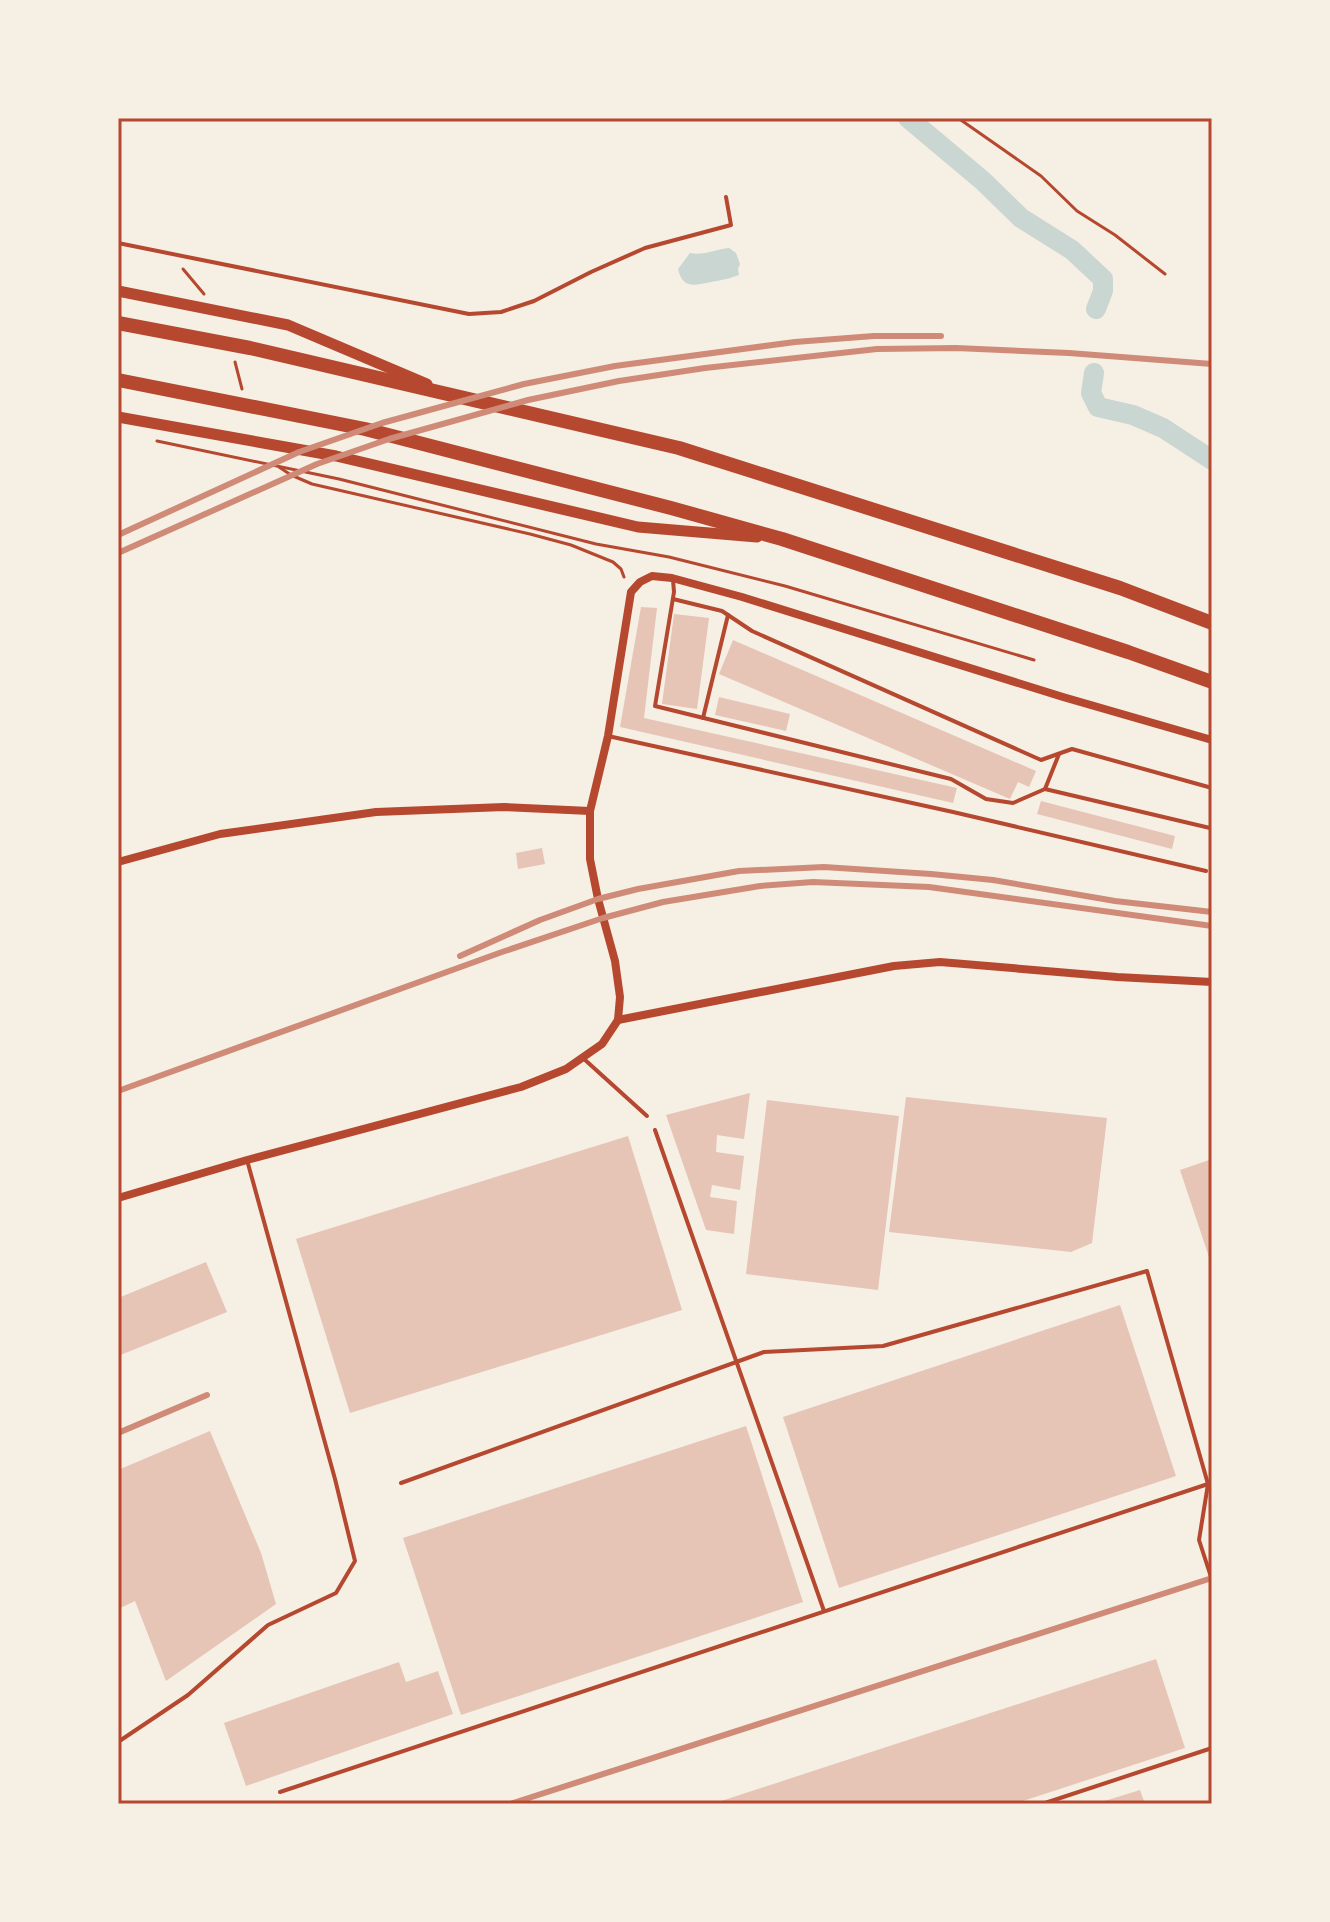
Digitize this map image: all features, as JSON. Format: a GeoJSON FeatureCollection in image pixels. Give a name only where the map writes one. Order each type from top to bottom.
{"type":"FeatureCollection","features":[{"type":"Feature","properties":{"kind":"highway"},"geometry":{"type":"LineString","coordinates":[[118,323],[250,348],[679,448],[1120,588],[1212,623]]}},
{"type":"Feature","properties":{"kind":"highway"},"geometry":{"type":"LineString","coordinates":[[118,380],[365,429],[671,508],[782,539],[1212,682]]}},
{"type":"Feature","properties":{"kind":"main road"},"geometry":{"type":"LineString","coordinates":[[118,291],[288,325],[449,394]]}},
{"type":"Feature","properties":{"kind":"main road"},"geometry":{"type":"LineString","coordinates":[[118,417],[336,456],[638,527],[782,539]]}},
{"type":"Feature","properties":{"kind":"street"},"geometry":{"type":"LineString","coordinates":[[118,1198],[521,1087],[566,1069],[602,1044],[618,1020],[620,997],[615,961],[590,859],[590,811],[608,736],[631,592],[640,582],[652,576],[672,578],[742,597],[1212,740]]}},
{"type":"Feature","properties":{"kind":"street"},"geometry":{"type":"LineString","coordinates":[[118,862],[220,834],[376,812],[504,807],[590,811]]}},
{"type":"Feature","properties":{"kind":"street"},"geometry":{"type":"LineString","coordinates":[[618,1020],[894,966],[940,962],[1212,982]]}},
{"type":"Feature","properties":{"kind":"lane"},"geometry":{"type":"LineString","coordinates":[[118,243],[469,314],[501,312],[534,301],[645,248],[731,225],[726,197]]}},
{"type":"Feature","properties":{"kind":"lane"},"geometry":{"type":"LineString","coordinates":[[672,578],[673,599],[655,706],[951,779],[986,799],[1013,803],[1045,789],[1210,828]]}},
{"type":"Feature","properties":{"kind":"lane"},"geometry":{"type":"LineString","coordinates":[[673,599],[722,611],[752,631],[1041,760],[1072,749],[1212,788]]}},
{"type":"Feature","properties":{"kind":"lane"},"geometry":{"type":"LineString","coordinates":[[703,718],[728,615]]}},
{"type":"Feature","properties":{"kind":"lane"},"geometry":{"type":"LineString","coordinates":[[608,736],[1206,871]]}},
{"type":"Feature","properties":{"kind":"lane"},"geometry":{"type":"LineString","coordinates":[[1045,789],[1059,754]]}},
{"type":"Feature","properties":{"kind":"lane"},"geometry":{"type":"LineString","coordinates":[[582,1058],[647,1116]]}},
{"type":"Feature","properties":{"kind":"lane"},"geometry":{"type":"LineString","coordinates":[[655,1130],[824,1611]]}},
{"type":"Feature","properties":{"kind":"lane"},"geometry":{"type":"LineString","coordinates":[[118,1742],[188,1695],[268,1625],[336,1593],[355,1561],[247,1160]]}},
{"type":"Feature","properties":{"kind":"lane"},"geometry":{"type":"LineString","coordinates":[[401,1483],[764,1352],[883,1346],[1147,1271],[1208,1484],[1199,1540],[1212,1580]]}},
{"type":"Feature","properties":{"kind":"lane"},"geometry":{"type":"LineString","coordinates":[[280,1792],[1208,1484]]}},
{"type":"Feature","properties":{"kind":"lane"},"geometry":{"type":"LineString","coordinates":[[1042,1804],[1212,1748]]}},
{"type":"Feature","properties":{"kind":"path"},"geometry":{"type":"LineString","coordinates":[[958,118],[1041,176],[1077,211],[1115,235],[1165,274]]}},
{"type":"Feature","properties":{"kind":"path"},"geometry":{"type":"LineString","coordinates":[[145,439],[339,479],[596,544],[684,561],[785,586],[1034,660]]}},
{"type":"Feature","properties":{"kind":"path"},"geometry":{"type":"LineString","coordinates":[[273,464],[312,484],[571,545],[613,562],[621,569],[631,592]]}},
{"type":"Feature","properties":{"kind":"shaded area"},"geometry":{"type":"Polygon","coordinates":[[[729,248],[736,253],[740,264],[739,275],[695,285],[686,283],[680,276],[678,269],[690,253],[729,248]]]}},
{"type":"Feature","properties":{"kind":"building"},"geometry":{"type":"Polygon","coordinates":[[[641,607],[657,608],[644,718],[957,788],[953,803],[620,727],[641,607]]]}},
{"type":"Feature","properties":{"kind":"building"},"geometry":{"type":"Polygon","coordinates":[[[674,614],[709,618],[697,709],[662,704],[674,614]]]}},
{"type":"Feature","properties":{"kind":"building"},"geometry":{"type":"Polygon","coordinates":[[[733,640],[1036,771],[1029,787],[1018,782],[1010,799],[719,674],[733,640]]]}},
{"type":"Feature","properties":{"kind":"building"},"geometry":{"type":"Polygon","coordinates":[[[719,697],[790,714],[786,731],[715,715],[719,697]]]}},
{"type":"Feature","properties":{"kind":"building"},"geometry":{"type":"Polygon","coordinates":[[[1041,801],[1175,836],[1172,849],[1037,814],[1041,801]]]}},
{"type":"Feature","properties":{"kind":"building"},"geometry":{"type":"Polygon","coordinates":[[[542,848],[545,864],[518,869],[516,853],[542,848]]]}},
{"type":"Feature","properties":{"kind":"building"},"geometry":{"type":"Polygon","coordinates":[[[750,1093],[744,1139],[717,1135],[716,1152],[744,1156],[740,1190],[712,1185],[710,1197],[737,1201],[734,1234],[706,1230],[666,1115],[750,1093]]]}},
{"type":"Feature","properties":{"kind":"building"},"geometry":{"type":"Polygon","coordinates":[[[906,1097],[1107,1118],[1092,1243],[1071,1252],[889,1232],[906,1097]]]}},
{"type":"Feature","properties":{"kind":"building"},"geometry":{"type":"Polygon","coordinates":[[[767,1100],[899,1116],[878,1290],[746,1274],[767,1100]]]}},
{"type":"Feature","properties":{"kind":"building"},"geometry":{"type":"Polygon","coordinates":[[[628,1136],[682,1310],[350,1413],[296,1239],[628,1136]]]}},
{"type":"Feature","properties":{"kind":"building"},"geometry":{"type":"Polygon","coordinates":[[[1212,1159],[1212,1263],[1211,1263],[1180,1170],[1212,1159]]]}},
{"type":"Feature","properties":{"kind":"building"},"geometry":{"type":"Polygon","coordinates":[[[206,1262],[227,1312],[118,1356],[118,1298],[206,1262]]]}},
{"type":"Feature","properties":{"kind":"building"},"geometry":{"type":"Polygon","coordinates":[[[1120,1305],[1176,1476],[839,1588],[783,1417],[1120,1305]]]}},
{"type":"Feature","properties":{"kind":"building"},"geometry":{"type":"Polygon","coordinates":[[[746,1426],[803,1602],[461,1715],[403,1538],[746,1426]]]}},
{"type":"Feature","properties":{"kind":"building"},"geometry":{"type":"Polygon","coordinates":[[[210,1431],[261,1553],[276,1604],[166,1681],[135,1601],[118,1609],[118,1470],[210,1431]]]}},
{"type":"Feature","properties":{"kind":"building"},"geometry":{"type":"Polygon","coordinates":[[[1156,1659],[1185,1748],[1014,1804],[712,1804],[1156,1659]]]}},
{"type":"Feature","properties":{"kind":"building"},"geometry":{"type":"Polygon","coordinates":[[[399,1662],[406,1682],[438,1671],[453,1714],[246,1786],[224,1723],[399,1662]]]}},
{"type":"Feature","properties":{"kind":"building"},"geometry":{"type":"Polygon","coordinates":[[[1140,1790],[1145,1804],[1098,1804],[1098,1803],[1140,1790]]]}},
{"type":"Feature","properties":{"kind":"waterway"},"geometry":{"type":"LineString","coordinates":[[908,118],[983,181],[1021,218],[1072,250],[1103,279],[1103,291],[1096,309]]}},
{"type":"Feature","properties":{"kind":"waterway"},"geometry":{"type":"LineString","coordinates":[[1094,373],[1091,393],[1098,407],[1133,415],[1163,428],[1212,460]]}},
{"type":"Feature","properties":{"kind":"railway"},"geometry":{"type":"LineString","coordinates":[[118,535],[299,452],[382,423],[524,384],[615,366],[795,342],[874,336],[941,336]]}},
{"type":"Feature","properties":{"kind":"railway"},"geometry":{"type":"LineString","coordinates":[[118,553],[317,464],[389,439],[528,400],[619,381],[877,349],[956,348],[1069,353],[1212,364]]}},
{"type":"Feature","properties":{"kind":"railway"},"geometry":{"type":"LineString","coordinates":[[460,956],[540,920],[598,899],[739,871],[824,867],[931,874],[1212,912]]}},
{"type":"Feature","properties":{"kind":"railway"},"geometry":{"type":"LineString","coordinates":[[118,1091],[603,918],[663,902],[760,886],[813,882],[929,887],[1212,926]]}},
{"type":"Feature","properties":{"kind":"railway"},"geometry":{"type":"LineString","coordinates":[[118,1433],[207,1395]]}},
{"type":"Feature","properties":{"kind":"railway"},"geometry":{"type":"LineString","coordinates":[[510,1804],[1212,1578]]}}]}
